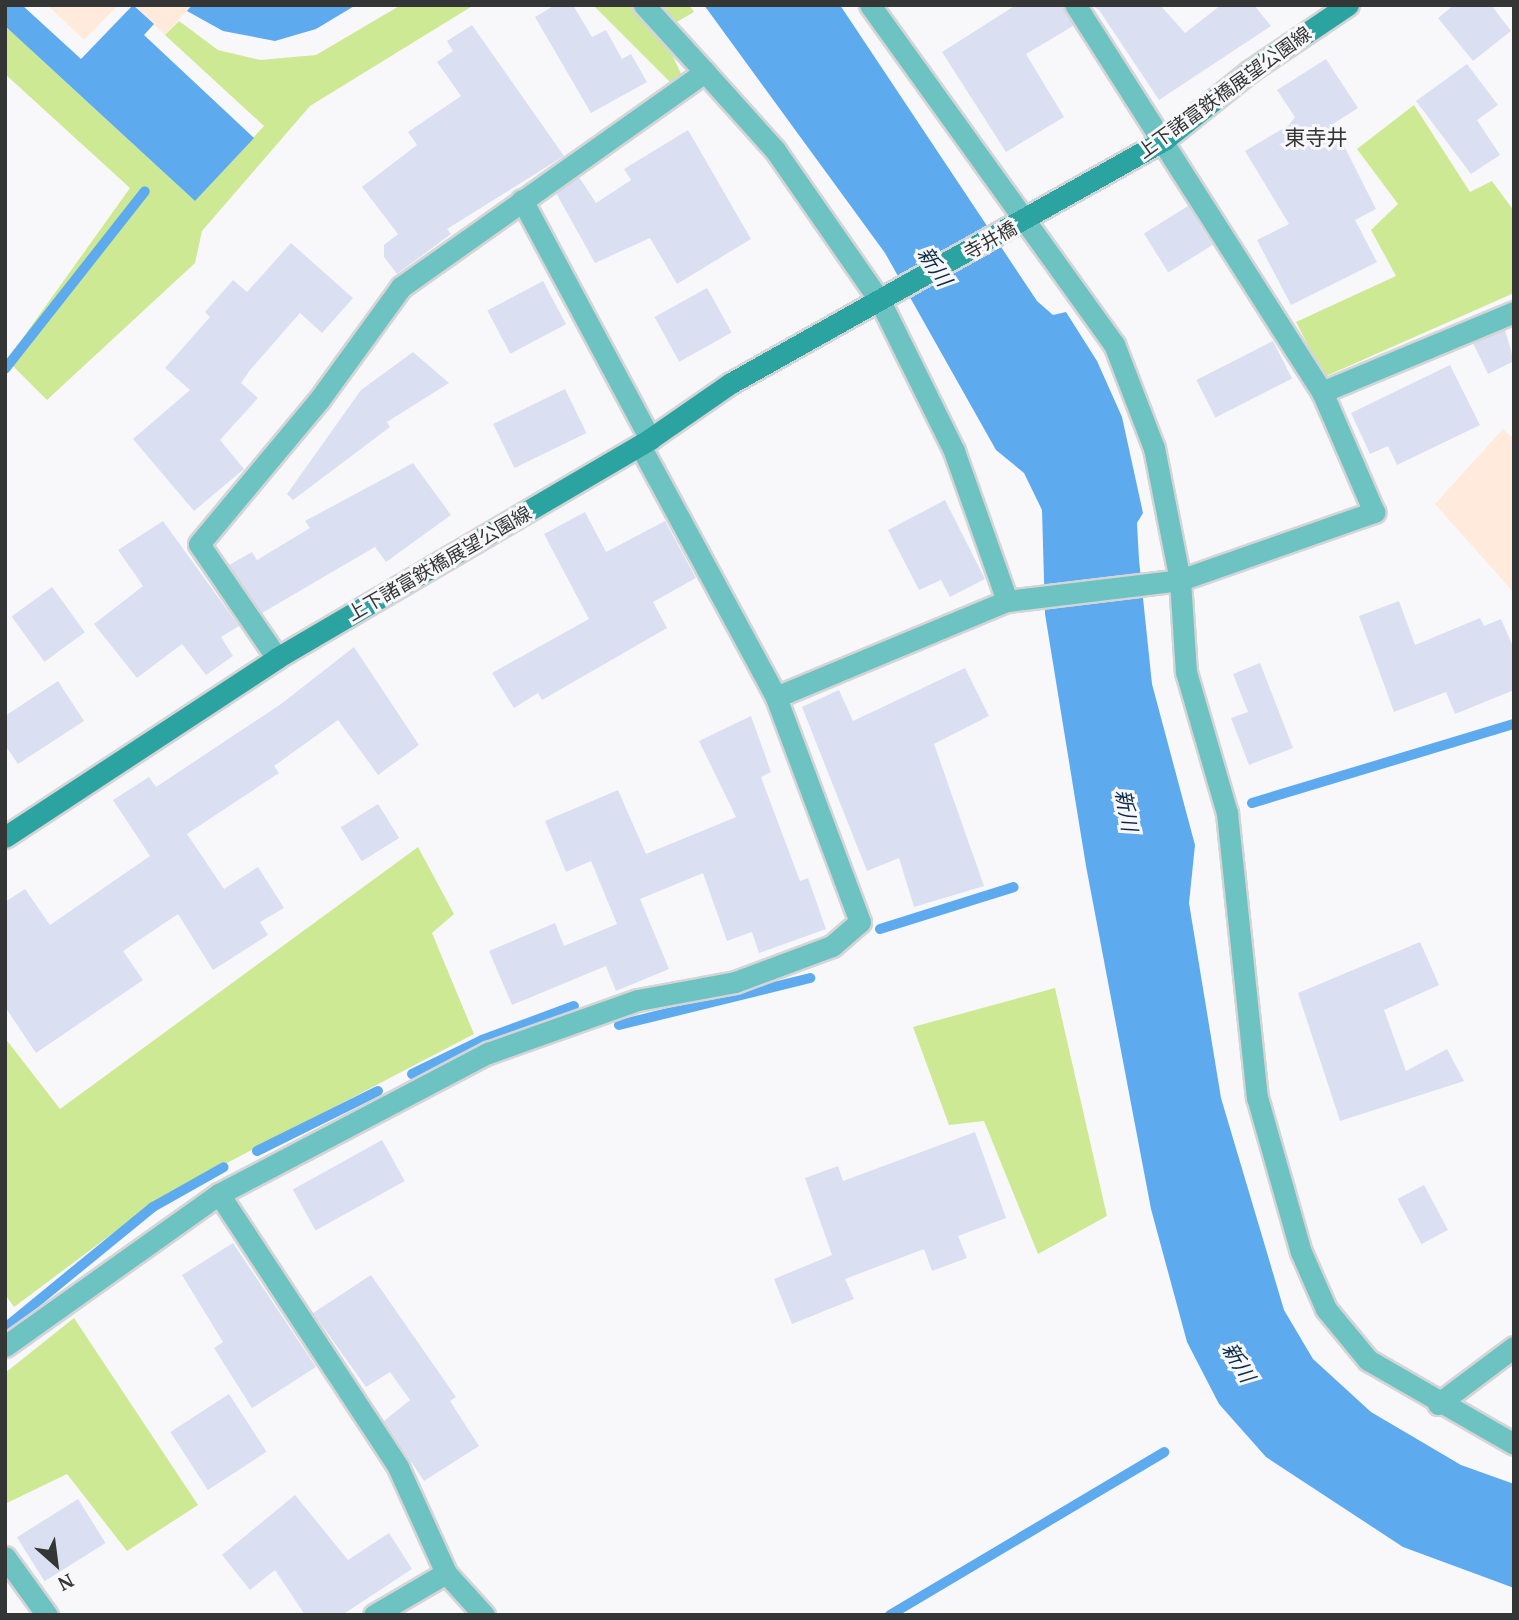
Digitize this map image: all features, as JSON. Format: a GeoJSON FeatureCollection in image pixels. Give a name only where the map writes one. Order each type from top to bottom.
{"type":"FeatureCollection","features":[{"type":"Feature","properties":{"kind":"street"},"geometry":{"type":"LineString","coordinates":[[645,5],[775,150],[880,301],[954,451],[1015,599]]}},
{"type":"Feature","properties":{"kind":"street"},"geometry":{"type":"LineString","coordinates":[[870,5],[1114,344],[1154,448],[1186,672],[1227,813],[1257,1097],[1301,1252],[1326,1309],[1368,1360],[1438,1404],[1514,1444]]}},
{"type":"Feature","properties":{"kind":"street"},"geometry":{"type":"LineString","coordinates":[[776,697],[1015,599],[1174,581],[1374,512],[1322,392],[1164,140],[1075,5]]}},
{"type":"Feature","properties":{"kind":"street","name":"上下諸富鉄橋展望公園線"},"geometry":{"type":"LineString","coordinates":[[1026,220],[1164,140],[1250,71],[1348,5]]}},
{"type":"Feature","properties":{"kind":"street"},"geometry":{"type":"LineString","coordinates":[[277,659],[199,544],[319,400],[401,286],[705,72]]}},
{"type":"Feature","properties":{"kind":"street"},"geometry":{"type":"LineString","coordinates":[[5,1346],[164,1228],[219,1194],[488,1053],[638,1000],[734,982],[832,946],[860,922],[776,697],[522,200]]}},
{"type":"Feature","properties":{"kind":"street","name":"寺井橋"},"geometry":{"type":"LineString","coordinates":[[880,301],[1026,220]]}},
{"type":"Feature","properties":{"kind":"street","name":"上下諸富鉄橋展望公園線"},"geometry":{"type":"LineString","coordinates":[[5,837],[277,659],[645,442],[731,383],[880,301]]}},
{"type":"Feature","properties":{"kind":"street"},"geometry":{"type":"LineString","coordinates":[[1322,392],[1514,312]]}},
{"type":"Feature","properties":{"kind":"street"},"geometry":{"type":"LineString","coordinates":[[219,1194],[398,1467],[446,1573],[484,1615]]}},
{"type":"Feature","properties":{"kind":"street"},"geometry":{"type":"LineString","coordinates":[[1438,1404],[1514,1347]]}},
{"type":"Feature","properties":{"kind":"street"},"geometry":{"type":"LineString","coordinates":[[5,1557],[47,1615]]}},
{"type":"Feature","properties":{"kind":"street"},"geometry":{"type":"LineString","coordinates":[[374,1615],[446,1573]]}},
{"type":"Feature","properties":{"kind":"shaded area"},"geometry":{"type":"Polygon","coordinates":[[[47,5],[118,5],[84,40],[47,5]]]}},
{"type":"Feature","properties":{"kind":"shaded area"},"geometry":{"type":"Polygon","coordinates":[[[133,5],[192,5],[165,35],[133,5]]]}},
{"type":"Feature","properties":{"kind":"shaded area"},"geometry":{"type":"Polygon","coordinates":[[[1503,429],[1514,439],[1514,593],[1435,504],[1503,429]]]}},
{"type":"Feature","properties":{"kind":"green space"},"geometry":{"type":"Polygon","coordinates":[[[401,5],[474,5],[310,106],[202,231],[195,263],[47,400],[7,360],[130,188],[5,74],[5,26],[195,201],[264,126],[165,35],[179,21],[218,50],[260,60],[316,55],[401,5]]]}},
{"type":"Feature","properties":{"kind":"green space"},"geometry":{"type":"Polygon","coordinates":[[[593,5],[689,5],[694,12],[661,31],[683,78],[674,86],[593,5]]]}},
{"type":"Feature","properties":{"kind":"green space"},"geometry":{"type":"Polygon","coordinates":[[[1414,105],[1470,192],[1492,181],[1514,211],[1514,293],[1324,377],[1296,322],[1396,276],[1371,230],[1398,204],[1357,149],[1414,105]]]}},
{"type":"Feature","properties":{"kind":"green space"},"geometry":{"type":"Polygon","coordinates":[[[418,847],[454,914],[432,933],[474,1034],[160,1198],[14,1307],[5,1294],[5,1038],[60,1109],[418,847]]]}},
{"type":"Feature","properties":{"kind":"green space"},"geometry":{"type":"Polygon","coordinates":[[[1055,988],[1107,1216],[1038,1254],[984,1121],[949,1125],[913,1027],[1055,988]]]}},
{"type":"Feature","properties":{"kind":"green space"},"geometry":{"type":"Polygon","coordinates":[[[74,1318],[198,1505],[127,1551],[67,1474],[5,1504],[5,1373],[74,1318]]]}},
{"type":"Feature","properties":{"kind":"water"},"geometry":{"type":"Polygon","coordinates":[[[5,5],[22,5],[81,59],[133,5],[154,24],[144,35],[254,138],[195,201],[5,26],[5,5]]]}},
{"type":"Feature","properties":{"kind":"water"},"geometry":{"type":"Polygon","coordinates":[[[192,5],[356,5],[316,29],[275,41],[223,31],[187,11],[192,5]]]}},
{"type":"Feature","properties":{"kind":"water","name":"新川"},"geometry":{"type":"Polygon","coordinates":[[[704,5],[840,5],[1037,301],[1053,315],[1066,312],[1097,361],[1122,417],[1143,513],[1137,523],[1152,684],[1195,845],[1189,903],[1221,1098],[1284,1310],[1313,1359],[1371,1412],[1461,1465],[1514,1484],[1514,1588],[1403,1547],[1266,1457],[1219,1404],[1187,1342],[1151,1209],[1086,866],[1045,614],[1042,510],[1024,473],[996,450],[885,253],[704,5]]]}},
{"type":"Feature","properties":{"kind":"building"},"geometry":{"type":"Polygon","coordinates":[[[555,5],[573,5],[592,37],[606,30],[622,59],[631,54],[647,82],[591,113],[535,17],[555,5]]]}},
{"type":"Feature","properties":{"kind":"building"},"geometry":{"type":"Polygon","coordinates":[[[1016,5],[1062,5],[1073,26],[1026,54],[1064,117],[1006,152],[942,52],[1016,5]]]}},
{"type":"Feature","properties":{"kind":"building"},"geometry":{"type":"Polygon","coordinates":[[[1091,5],[1160,5],[1185,33],[1221,5],[1254,5],[1271,26],[1159,100],[1099,10],[1091,5]]]}},
{"type":"Feature","properties":{"kind":"building"},"geometry":{"type":"Polygon","coordinates":[[[1454,5],[1491,5],[1511,31],[1473,61],[1438,18],[1454,5]]]}},
{"type":"Feature","properties":{"kind":"building"},"geometry":{"type":"Polygon","coordinates":[[[472,25],[564,156],[447,229],[451,234],[397,274],[384,257],[384,245],[398,234],[362,187],[417,145],[408,132],[461,96],[437,62],[453,51],[447,41],[472,25]]]}},
{"type":"Feature","properties":{"kind":"building"},"geometry":{"type":"Polygon","coordinates":[[[1326,59],[1358,108],[1333,124],[1376,209],[1355,220],[1377,262],[1291,305],[1257,240],[1289,224],[1245,151],[1289,125],[1295,117],[1277,90],[1326,59]]]}},
{"type":"Feature","properties":{"kind":"building"},"geometry":{"type":"Polygon","coordinates":[[[1467,64],[1498,105],[1477,120],[1500,155],[1471,174],[1416,101],[1467,64]]]}},
{"type":"Feature","properties":{"kind":"building"},"geometry":{"type":"Polygon","coordinates":[[[688,130],[751,239],[677,284],[650,238],[595,263],[556,193],[579,177],[596,203],[631,180],[624,169],[688,130]]]}},
{"type":"Feature","properties":{"kind":"building"},"geometry":{"type":"Polygon","coordinates":[[[1188,206],[1212,245],[1168,273],[1144,234],[1188,206]]]}},
{"type":"Feature","properties":{"kind":"building"},"geometry":{"type":"Polygon","coordinates":[[[291,243],[353,298],[322,333],[300,313],[250,370],[241,383],[258,398],[220,440],[244,469],[194,511],[133,439],[190,390],[165,368],[210,317],[205,312],[233,280],[247,292],[291,243]]]}},
{"type":"Feature","properties":{"kind":"building"},"geometry":{"type":"Polygon","coordinates":[[[543,281],[566,324],[510,354],[487,311],[543,281]]]}},
{"type":"Feature","properties":{"kind":"building"},"geometry":{"type":"Polygon","coordinates":[[[707,288],[732,333],[679,362],[655,317],[707,288]]]}},
{"type":"Feature","properties":{"kind":"building"},"geometry":{"type":"Polygon","coordinates":[[[1505,330],[1514,361],[1488,374],[1473,343],[1505,330]]]}},
{"type":"Feature","properties":{"kind":"building"},"geometry":{"type":"Polygon","coordinates":[[[1273,341],[1292,378],[1215,417],[1196,380],[1273,341]]]}},
{"type":"Feature","properties":{"kind":"building"},"geometry":{"type":"Polygon","coordinates":[[[413,352],[449,383],[387,422],[390,427],[293,500],[287,494],[361,390],[413,352]]]}},
{"type":"Feature","properties":{"kind":"building"},"geometry":{"type":"Polygon","coordinates":[[[1450,365],[1480,425],[1397,465],[1388,446],[1370,454],[1351,413],[1450,365]]]}},
{"type":"Feature","properties":{"kind":"building"},"geometry":{"type":"Polygon","coordinates":[[[565,389],[586,433],[515,468],[493,424],[565,389]]]}},
{"type":"Feature","properties":{"kind":"building"},"geometry":{"type":"Polygon","coordinates":[[[413,463],[451,515],[386,562],[375,547],[262,613],[229,565],[252,552],[257,560],[310,528],[305,521],[413,463]]]}},
{"type":"Feature","properties":{"kind":"building"},"geometry":{"type":"Polygon","coordinates":[[[945,500],[985,579],[950,597],[941,580],[919,590],[888,530],[945,500]]]}},
{"type":"Feature","properties":{"kind":"building"},"geometry":{"type":"Polygon","coordinates":[[[585,512],[606,552],[665,521],[696,578],[653,602],[667,628],[542,700],[538,693],[514,708],[492,673],[589,619],[544,534],[585,512]]]}},
{"type":"Feature","properties":{"kind":"building"},"geometry":{"type":"Polygon","coordinates":[[[163,521],[239,626],[221,637],[233,656],[206,675],[182,644],[137,678],[94,624],[143,586],[118,550],[163,521]]]}},
{"type":"Feature","properties":{"kind":"building"},"geometry":{"type":"Polygon","coordinates":[[[52,587],[85,632],[44,662],[12,616],[52,587]]]}},
{"type":"Feature","properties":{"kind":"building"},"geometry":{"type":"Polygon","coordinates":[[[1399,601],[1415,645],[1480,618],[1484,626],[1501,619],[1514,649],[1514,690],[1455,714],[1446,692],[1394,712],[1359,616],[1399,601]]]}},
{"type":"Feature","properties":{"kind":"building"},"geometry":{"type":"Polygon","coordinates":[[[354,647],[419,745],[378,775],[338,720],[274,766],[279,773],[187,834],[224,889],[258,867],[284,908],[260,922],[268,935],[213,970],[178,914],[123,951],[143,980],[36,1053],[5,1007],[5,902],[25,889],[50,925],[150,856],[113,800],[149,777],[156,787],[281,704],[354,647]]]}},
{"type":"Feature","properties":{"kind":"building"},"geometry":{"type":"Polygon","coordinates":[[[1260,663],[1293,748],[1249,765],[1231,718],[1248,712],[1233,674],[1260,663]]]}},
{"type":"Feature","properties":{"kind":"building"},"geometry":{"type":"Polygon","coordinates":[[[965,668],[989,716],[934,744],[984,886],[914,907],[899,858],[867,871],[802,707],[839,690],[853,721],[965,668]]]}},
{"type":"Feature","properties":{"kind":"building"},"geometry":{"type":"Polygon","coordinates":[[[58,681],[84,721],[18,764],[5,745],[5,716],[58,681]]]}},
{"type":"Feature","properties":{"kind":"building"},"geometry":{"type":"Polygon","coordinates":[[[751,716],[771,772],[761,777],[800,881],[808,878],[826,929],[759,953],[752,932],[727,941],[703,873],[640,899],[669,969],[616,991],[606,966],[512,1005],[489,951],[555,923],[564,946],[617,924],[591,861],[566,872],[545,821],[618,790],[646,854],[736,817],[699,741],[751,716]]]}},
{"type":"Feature","properties":{"kind":"building"},"geometry":{"type":"Polygon","coordinates":[[[378,804],[399,838],[362,861],[341,827],[378,804]]]}},
{"type":"Feature","properties":{"kind":"building"},"geometry":{"type":"Polygon","coordinates":[[[1420,942],[1439,985],[1384,1010],[1406,1071],[1447,1049],[1464,1081],[1340,1121],[1298,993],[1420,942]]]}},
{"type":"Feature","properties":{"kind":"building"},"geometry":{"type":"Polygon","coordinates":[[[975,1132],[1006,1218],[958,1236],[967,1258],[932,1271],[924,1249],[845,1279],[854,1299],[792,1324],[774,1279],[832,1255],[805,1178],[838,1166],[843,1181],[975,1132]]]}},
{"type":"Feature","properties":{"kind":"building"},"geometry":{"type":"Polygon","coordinates":[[[382,1140],[405,1181],[316,1231],[293,1189],[382,1140]]]}},
{"type":"Feature","properties":{"kind":"building"},"geometry":{"type":"Polygon","coordinates":[[[1424,1185],[1448,1230],[1421,1244],[1398,1199],[1424,1185]]]}},
{"type":"Feature","properties":{"kind":"building"},"geometry":{"type":"Polygon","coordinates":[[[233,1243],[316,1367],[252,1408],[214,1348],[223,1342],[182,1275],[233,1243]]]}},
{"type":"Feature","properties":{"kind":"building"},"geometry":{"type":"Polygon","coordinates":[[[371,1275],[456,1397],[450,1401],[479,1446],[424,1481],[384,1421],[410,1400],[390,1372],[366,1387],[313,1313],[371,1275]]]}},
{"type":"Feature","properties":{"kind":"building"},"geometry":{"type":"Polygon","coordinates":[[[229,1394],[267,1452],[208,1490],[170,1432],[229,1394]]]}},
{"type":"Feature","properties":{"kind":"building"},"geometry":{"type":"Polygon","coordinates":[[[295,1495],[348,1560],[389,1533],[412,1569],[342,1615],[305,1615],[275,1570],[250,1590],[222,1555],[295,1495]]]}},
{"type":"Feature","properties":{"kind":"building"},"geometry":{"type":"Polygon","coordinates":[[[78,1499],[106,1543],[44,1581],[17,1537],[78,1499]]]}},
{"type":"Feature","properties":{"kind":"waterway"},"geometry":{"type":"LineString","coordinates":[[5,369],[145,191]]}},
{"type":"Feature","properties":{"kind":"waterway"},"geometry":{"type":"LineString","coordinates":[[1252,803],[1514,724]]}},
{"type":"Feature","properties":{"kind":"waterway"},"geometry":{"type":"LineString","coordinates":[[880,929],[1014,887]]}},
{"type":"Feature","properties":{"kind":"waterway"},"geometry":{"type":"LineString","coordinates":[[619,1025],[810,978]]}},
{"type":"Feature","properties":{"kind":"waterway"},"geometry":{"type":"LineString","coordinates":[[412,1074],[482,1040],[574,1006]]}},
{"type":"Feature","properties":{"kind":"waterway"},"geometry":{"type":"LineString","coordinates":[[257,1151],[378,1091]]}},
{"type":"Feature","properties":{"kind":"waterway"},"geometry":{"type":"LineString","coordinates":[[5,1328],[153,1207],[224,1167]]}},
{"type":"Feature","properties":{"kind":"waterway"},"geometry":{"type":"LineString","coordinates":[[890,1615],[1164,1452]]}},
{"type":"Feature","properties":{"kind":"district","name":"東寺井"},"geometry":{"type":"Point","coordinates":[1316,137]}}]}
